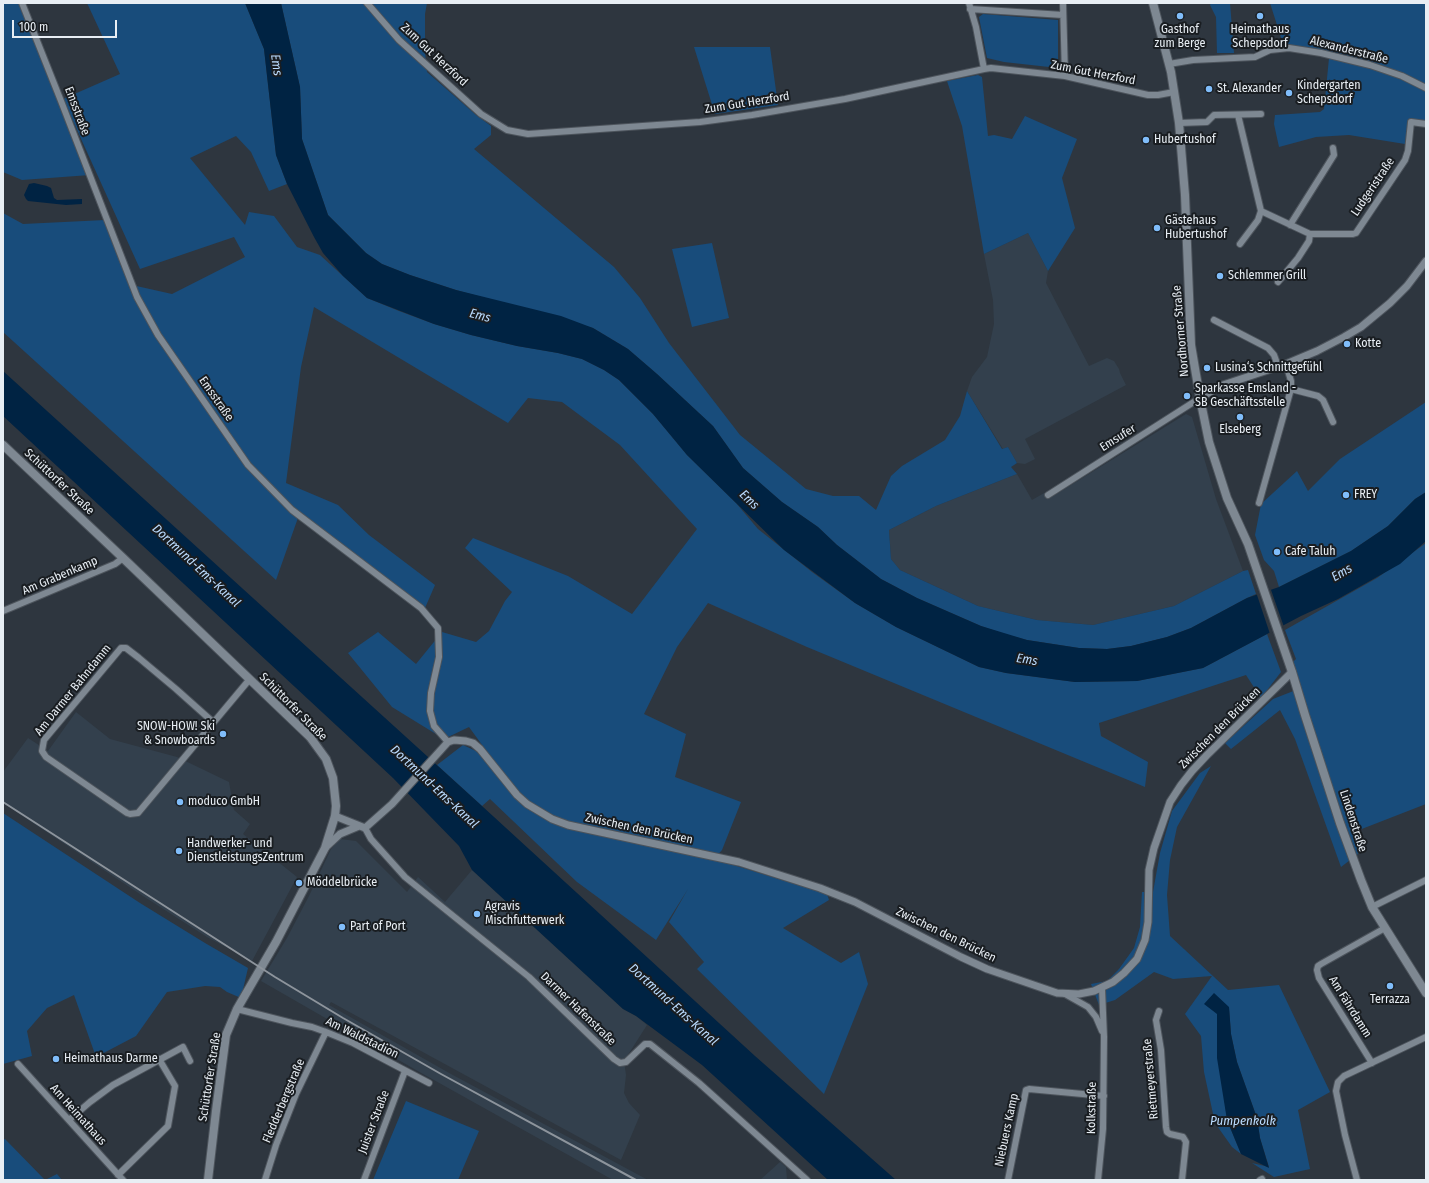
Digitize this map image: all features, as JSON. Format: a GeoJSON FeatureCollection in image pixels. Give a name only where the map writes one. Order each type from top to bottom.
{"type":"FeatureCollection","features":[{"type":"Feature","properties":{"kind":"main road","name":"Nordhorner Straße"},"geometry":{"type":"LineString","coordinates":[[1153,3],[1169,64],[1179,123],[1185,195],[1192,345],[1200,398],[1209,442],[1227,498],[1248,544],[1283,646]]}},
{"type":"Feature","properties":{"kind":"main road","name":"Schüttorfer Straße"},"geometry":{"type":"LineString","coordinates":[[3,445],[310,737],[326,759],[333,778],[336,806],[335,816],[325,848],[276,942],[237,1009],[226,1035],[208,1180]]}},
{"type":"Feature","properties":{"kind":"main road","name":"Lindenstraße"},"geometry":{"type":"LineString","coordinates":[[1283,646],[1340,823],[1372,907],[1426,993]]}},
{"type":"Feature","properties":{"kind":"street","name":"Emsstraße"},"geometry":{"type":"LineString","coordinates":[[22,3],[137,297],[158,335],[248,465],[292,510],[421,608],[438,628],[439,657],[431,693],[430,711],[434,726],[448,742]]}},
{"type":"Feature","properties":{"kind":"street","name":"Zum Gut Herzford"},"geometry":{"type":"LineString","coordinates":[[367,3],[399,40],[482,114],[507,130],[528,134],[700,122],[752,115],[845,99],[991,68],[1065,76],[1148,95],[1174,92]]}},
{"type":"Feature","properties":{"kind":"street"},"geometry":{"type":"LineString","coordinates":[[1063,3],[1065,76]]}},
{"type":"Feature","properties":{"kind":"street"},"geometry":{"type":"LineString","coordinates":[[984,69],[976,27],[969,6],[1063,16]]}},
{"type":"Feature","properties":{"kind":"street","name":"Alexanderstraße"},"geometry":{"type":"LineString","coordinates":[[1169,64],[1193,60],[1255,57],[1270,50],[1289,48],[1321,53],[1370,65],[1402,76],[1426,88]]}},
{"type":"Feature","properties":{"kind":"street"},"geometry":{"type":"LineString","coordinates":[[1179,123],[1207,122],[1214,115],[1261,114]]}},
{"type":"Feature","properties":{"kind":"street"},"geometry":{"type":"LineString","coordinates":[[1238,115],[1261,211],[1258,220],[1240,244]]}},
{"type":"Feature","properties":{"kind":"street","name":"Ludgeristraße"},"geometry":{"type":"LineString","coordinates":[[1261,211],[1310,234],[1356,233],[1405,160],[1408,151],[1411,122],[1426,124]]}},
{"type":"Feature","properties":{"kind":"street"},"geometry":{"type":"LineString","coordinates":[[1290,225],[1334,155],[1333,148]]}},
{"type":"Feature","properties":{"kind":"street"},"geometry":{"type":"LineString","coordinates":[[1278,282],[1298,258],[1309,241],[1310,234]]}},
{"type":"Feature","properties":{"kind":"street"},"geometry":{"type":"LineString","coordinates":[[1200,398],[1220,386],[1286,364],[1324,348],[1361,327],[1402,291],[1426,261]]}},
{"type":"Feature","properties":{"kind":"street"},"geometry":{"type":"LineString","coordinates":[[1214,320],[1268,348],[1274,355],[1278,366]]}},
{"type":"Feature","properties":{"kind":"street"},"geometry":{"type":"LineString","coordinates":[[1259,503],[1291,389],[1291,381],[1286,364]]}},
{"type":"Feature","properties":{"kind":"street"},"geometry":{"type":"LineString","coordinates":[[1291,389],[1318,396],[1323,400],[1333,422]]}},
{"type":"Feature","properties":{"kind":"street","name":"Emsufer"},"geometry":{"type":"LineString","coordinates":[[1048,495],[1200,398]]}},
{"type":"Feature","properties":{"kind":"street","name":"Am Grabenkamp"},"geometry":{"type":"LineString","coordinates":[[3,611],[115,564],[123,558]]}},
{"type":"Feature","properties":{"kind":"street","name":"Am Darmer Bahndamm"},"geometry":{"type":"LineString","coordinates":[[213,722],[155,671],[126,648],[121,648],[44,740],[42,751],[46,757],[127,813],[138,813],[144,808],[249,680]]}},
{"type":"Feature","properties":{"kind":"street","name":"Zwischen den Brücken"},"geometry":{"type":"LineString","coordinates":[[448,742],[459,740],[473,743],[480,749],[517,795],[532,808],[552,819],[568,825],[739,862],[820,888],[855,902],[987,969],[1057,993],[1079,994],[1094,991],[1113,982],[1137,959],[1145,940],[1148,922],[1149,870],[1154,848],[1170,802],[1192,771],[1292,672]]}},
{"type":"Feature","properties":{"kind":"street"},"geometry":{"type":"LineString","coordinates":[[325,848],[340,834],[362,827],[392,804],[448,742]]}},
{"type":"Feature","properties":{"kind":"street"},"geometry":{"type":"LineString","coordinates":[[335,816],[362,827]]}},
{"type":"Feature","properties":{"kind":"street","name":"Darmer Hafenstraße"},"geometry":{"type":"LineString","coordinates":[[362,827],[405,877],[529,977],[614,1059],[620,1063],[626,1062],[645,1044],[650,1044],[699,1083],[807,1180]]}},
{"type":"Feature","properties":{"kind":"street"},"geometry":{"type":"LineString","coordinates":[[1372,907],[1426,880]]}},
{"type":"Feature","properties":{"kind":"street","name":"Am Fährdamm"},"geometry":{"type":"LineString","coordinates":[[1372,1063],[1319,978],[1317,970],[1318,966],[1321,964],[1385,928]]}},
{"type":"Feature","properties":{"kind":"street","name":"Kolkstraße"},"geometry":{"type":"LineString","coordinates":[[1098,1180],[1103,1129],[1104,1096],[1102,988]]}},
{"type":"Feature","properties":{"kind":"street","name":"Kolkstraße"},"geometry":{"type":"LineString","coordinates":[[1065,994],[1088,1007],[1096,1017],[1104,1037]]}},
{"type":"Feature","properties":{"kind":"street","name":"Am Waldstadion"},"geometry":{"type":"LineString","coordinates":[[237,1009],[312,1027],[326,1032],[353,1043],[429,1083]]}},
{"type":"Feature","properties":{"kind":"street","name":"Rietmeyerstraße"},"geometry":{"type":"LineString","coordinates":[[1159,1011],[1156,1020],[1161,1050],[1167,1132],[1180,1136],[1186,1142],[1182,1180]]}},
{"type":"Feature","properties":{"kind":"street","name":"Fledderbergstraße"},"geometry":{"type":"LineString","coordinates":[[265,1180],[276,1145],[296,1094],[326,1032]]}},
{"type":"Feature","properties":{"kind":"street"},"geometry":{"type":"LineString","coordinates":[[1357,1180],[1336,1091],[1338,1082],[1344,1076],[1426,1037]]}},
{"type":"Feature","properties":{"kind":"street"},"geometry":{"type":"LineString","coordinates":[[69,1120],[113,1084],[183,1047],[190,1061]]}},
{"type":"Feature","properties":{"kind":"street"},"geometry":{"type":"LineString","coordinates":[[118,1174],[168,1126],[175,1086],[159,1059]]}},
{"type":"Feature","properties":{"kind":"street","name":"Am Heimathaus"},"geometry":{"type":"LineString","coordinates":[[18,1064],[123,1180]]}},
{"type":"Feature","properties":{"kind":"street","name":"Juister Straße"},"geometry":{"type":"LineString","coordinates":[[364,1180],[405,1071]]}},
{"type":"Feature","properties":{"kind":"street","name":"Niebuers Kamp"},"geometry":{"type":"LineString","coordinates":[[1008,1180],[1026,1090],[1036,1089],[1104,1096]]}},
{"type":"Feature","properties":{"kind":"shaded area"},"geometry":{"type":"Polygon","coordinates":[[[3,3],[19,3],[90,175],[22,180],[3,172],[3,3]]]}},
{"type":"Feature","properties":{"kind":"shaded area"},"geometry":{"type":"Polygon","coordinates":[[[87,3],[245,3],[264,49],[276,155],[287,184],[269,191],[251,152],[236,136],[190,158],[245,225],[249,212],[274,216],[297,247],[320,255],[367,298],[399,311],[434,324],[471,335],[582,359],[604,370],[619,380],[653,414],[687,455],[736,503],[758,529],[812,572],[855,603],[896,627],[979,667],[1006,673],[1075,682],[1137,681],[1203,668],[1267,634],[1281,672],[1261,698],[1246,675],[1099,723],[1101,736],[1148,762],[1145,787],[807,647],[708,603],[677,647],[644,714],[686,734],[675,777],[741,802],[722,850],[714,859],[827,894],[829,900],[783,928],[841,963],[859,952],[868,984],[824,1094],[697,969],[704,962],[669,922],[688,889],[656,940],[577,882],[490,799],[482,806],[437,765],[463,745],[476,751],[504,775],[469,727],[444,739],[392,707],[348,653],[378,632],[416,664],[442,632],[476,642],[489,631],[505,601],[512,592],[465,548],[473,538],[568,576],[632,614],[697,529],[620,445],[562,402],[528,398],[508,423],[314,307],[301,367],[286,483],[338,505],[369,535],[435,585],[425,608],[299,515],[276,580],[3,332],[3,213],[23,224],[105,220],[132,285],[172,294],[245,257],[234,237],[140,269],[63,99],[120,74],[87,3]]]}},
{"type":"Feature","properties":{"kind":"shaded area"},"geometry":{"type":"Polygon","coordinates":[[[281,3],[427,3],[425,14],[425,52],[427,72],[476,115],[491,126],[491,135],[474,149],[614,267],[640,298],[669,343],[740,435],[806,489],[833,496],[859,496],[876,510],[891,476],[902,466],[945,440],[960,416],[967,391],[1002,449],[1008,447],[1017,463],[1011,467],[1017,474],[936,506],[889,530],[891,559],[900,570],[978,606],[1037,620],[1093,625],[1174,606],[1243,571],[1248,570],[1256,594],[1191,628],[1167,637],[1131,646],[1107,649],[1079,648],[1027,640],[981,626],[917,598],[881,579],[837,545],[818,527],[782,502],[743,468],[713,426],[628,349],[593,328],[456,290],[410,275],[382,264],[366,253],[328,215],[302,139],[300,87],[281,3]]]}},
{"type":"Feature","properties":{"kind":"shaded area"},"geometry":{"type":"Polygon","coordinates":[[[1211,3],[1230,3],[1234,53],[1217,53],[1216,17],[1210,5],[1211,3]]]}},
{"type":"Feature","properties":{"kind":"shaded area"},"geometry":{"type":"Polygon","coordinates":[[[1270,3],[1426,3],[1426,127],[1408,125],[1405,144],[1349,135],[1316,137],[1279,147],[1274,124],[1275,115],[1320,112],[1324,109],[1329,58],[1322,52],[1284,47],[1270,3]]]}},
{"type":"Feature","properties":{"kind":"shaded area"},"geometry":{"type":"Polygon","coordinates":[[[983,14],[1058,20],[1058,68],[1004,62],[987,58],[979,17],[983,14]]]}},
{"type":"Feature","properties":{"kind":"shaded area"},"geometry":{"type":"Polygon","coordinates":[[[694,47],[770,47],[778,105],[715,114],[694,47]]]}},
{"type":"Feature","properties":{"kind":"shaded area"},"geometry":{"type":"Polygon","coordinates":[[[978,75],[982,77],[988,136],[994,135],[1012,139],[1025,116],[1077,139],[1062,178],[1075,228],[1048,271],[1028,233],[984,254],[962,126],[947,81],[978,75]]]}},
{"type":"Feature","properties":{"kind":"shaded area"},"geometry":{"type":"Polygon","coordinates":[[[1028,233],[1048,271],[1046,283],[1089,366],[1107,358],[1114,361],[1126,385],[1025,439],[1035,459],[1025,464],[1017,463],[1008,447],[1003,449],[967,391],[972,377],[987,357],[994,324],[993,300],[984,254],[1028,233]]]}},
{"type":"Feature","properties":{"kind":"shaded area"},"geometry":{"type":"Polygon","coordinates":[[[712,243],[729,318],[692,327],[672,249],[712,243]]]}},
{"type":"Feature","properties":{"kind":"shaded area","name":"FREY"},"geometry":{"type":"Polygon","coordinates":[[[1426,402],[1426,492],[1415,499],[1388,526],[1351,551],[1279,587],[1274,571],[1264,560],[1255,535],[1261,504],[1297,471],[1308,491],[1340,459],[1426,402]]]}},
{"type":"Feature","properties":{"kind":"shaded area"},"geometry":{"type":"Polygon","coordinates":[[[1186,414],[1192,417],[1216,499],[1243,571],[1174,606],[1093,625],[1037,620],[978,606],[900,570],[891,559],[889,530],[936,506],[1017,474],[1032,500],[1046,492],[1050,498],[1186,414]]]}},
{"type":"Feature","properties":{"kind":"shaded area"},"geometry":{"type":"Polygon","coordinates":[[[1426,543],[1426,804],[1354,832],[1358,854],[1341,867],[1295,739],[1280,710],[1231,749],[1225,743],[1273,699],[1296,690],[1288,667],[1296,659],[1285,630],[1377,578],[1426,543]]]}},
{"type":"Feature","properties":{"kind":"shaded area"},"geometry":{"type":"Polygon","coordinates":[[[76,712],[110,739],[177,757],[229,782],[234,810],[250,824],[243,834],[297,877],[252,961],[207,937],[3,803],[3,772],[28,738],[48,751],[76,712]]]}},
{"type":"Feature","properties":{"kind":"shaded area"},"geometry":{"type":"Polygon","coordinates":[[[1211,766],[1177,827],[1170,860],[1167,895],[1170,936],[1228,990],[1279,985],[1330,1092],[1298,1110],[1310,1169],[1274,1177],[1252,1163],[1269,1167],[1260,1138],[1257,1118],[1237,1062],[1231,1034],[1229,1008],[1217,1014],[1217,1035],[1227,1120],[1241,1154],[1232,1147],[1215,1123],[1204,1072],[1201,1036],[1185,1014],[1212,976],[1173,979],[1154,972],[1115,1000],[1099,1005],[1091,984],[1107,981],[1119,969],[1134,948],[1140,927],[1142,892],[1153,892],[1160,853],[1172,811],[1200,773],[1211,766]]]}},
{"type":"Feature","properties":{"kind":"shaded area"},"geometry":{"type":"Polygon","coordinates":[[[3,813],[140,903],[248,968],[241,998],[220,987],[205,986],[167,992],[136,1036],[96,1057],[74,995],[47,1008],[27,1031],[32,1056],[3,1064],[3,813]]]}},
{"type":"Feature","properties":{"kind":"shaded area"},"geometry":{"type":"Polygon","coordinates":[[[340,839],[356,841],[407,892],[418,877],[445,902],[472,870],[623,1009],[636,1016],[647,1025],[624,1061],[626,1075],[624,1093],[629,1103],[640,1115],[621,1160],[331,1002],[329,1005],[451,1074],[648,1180],[613,1180],[261,981],[287,938],[331,849],[340,839]]]}},
{"type":"Feature","properties":{"kind":"shaded area"},"geometry":{"type":"Polygon","coordinates":[[[406,1101],[479,1131],[458,1180],[373,1180],[406,1101]]]}},
{"type":"Feature","properties":{"kind":"shaded area"},"geometry":{"type":"Polygon","coordinates":[[[5,1139],[45,1180],[3,1180],[3,1140],[5,1139]]]}},
{"type":"Feature","properties":{"kind":"shaded area"},"geometry":{"type":"Polygon","coordinates":[[[780,1162],[786,1167],[787,1180],[760,1180],[780,1162]]]}},
{"type":"Feature","properties":{"kind":"shaded area"},"geometry":{"type":"Polygon","coordinates":[[[57,1174],[62,1180],[45,1180],[57,1174]]]}},
{"type":"Feature","properties":{"kind":"water","name":"Ems"},"geometry":{"type":"Polygon","coordinates":[[[245,3],[281,3],[300,87],[302,139],[328,215],[366,253],[382,264],[456,290],[561,316],[593,328],[628,349],[713,426],[743,468],[782,502],[818,527],[837,545],[881,579],[917,598],[981,626],[1027,640],[1079,648],[1107,649],[1131,646],[1167,637],[1191,628],[1247,598],[1279,587],[1351,551],[1388,526],[1415,499],[1426,492],[1426,541],[1400,564],[1338,599],[1301,616],[1203,668],[1137,681],[1075,682],[1006,673],[979,667],[896,627],[855,603],[784,550],[687,455],[653,414],[619,380],[604,370],[582,359],[517,346],[434,324],[367,298],[343,276],[323,253],[287,184],[276,155],[264,49],[245,3]]]}},
{"type":"Feature","properties":{"kind":"water"},"geometry":{"type":"Polygon","coordinates":[[[34,183],[51,188],[54,198],[57,200],[82,199],[82,204],[66,205],[28,201],[24,195],[29,184],[34,183]]]}},
{"type":"Feature","properties":{"kind":"water","name":"Dortmund-Ems-Kanal"},"geometry":{"type":"Polygon","coordinates":[[[3,371],[755,1056],[896,1180],[828,1180],[702,1065],[636,1016],[623,1009],[472,870],[459,846],[393,778],[3,416],[3,371]]]}},
{"type":"Feature","properties":{"kind":"water","name":"Pumpenkolk"},"geometry":{"type":"Polygon","coordinates":[[[1214,993],[1229,1007],[1231,1034],[1237,1062],[1257,1118],[1260,1138],[1269,1168],[1241,1154],[1227,1120],[1217,1058],[1217,1014],[1204,1004],[1214,993]]]}},
{"type":"Feature","properties":{"kind":"pier"},"geometry":{"type":"Polygon","coordinates":[[[1270,587],[1284,627],[1270,634],[1256,592],[1270,587]]]}},
{"type":"Feature","properties":{"kind":"railway"},"geometry":{"type":"LineString","coordinates":[[3,802],[275,977],[343,1018],[441,1074],[636,1180]]}},
{"type":"Feature","properties":{"kind":"place","name":"Gasthof zum Berge"},"geometry":{"type":"Point","coordinates":[1180,16]}},
{"type":"Feature","properties":{"kind":"place","name":"Heimathaus Schepsdorf"},"geometry":{"type":"Point","coordinates":[1260,16]}},
{"type":"Feature","properties":{"kind":"place","name":"St. Alexander"},"geometry":{"type":"Point","coordinates":[1209,89]}},
{"type":"Feature","properties":{"kind":"place","name":"Kindergarten Schepsdorf"},"geometry":{"type":"Point","coordinates":[1289,93]}},
{"type":"Feature","properties":{"kind":"place","name":"Hubertushof"},"geometry":{"type":"Point","coordinates":[1146,140]}},
{"type":"Feature","properties":{"kind":"place","name":"Gästehaus Hubertushof"},"geometry":{"type":"Point","coordinates":[1157,228]}},
{"type":"Feature","properties":{"kind":"place","name":"Schlemmer Grill"},"geometry":{"type":"Point","coordinates":[1220,276]}},
{"type":"Feature","properties":{"kind":"place","name":"Kotte"},"geometry":{"type":"Point","coordinates":[1347,344]}},
{"type":"Feature","properties":{"kind":"place","name":"Lusina‘s Schnittgefühl"},"geometry":{"type":"Point","coordinates":[1207,368]}},
{"type":"Feature","properties":{"kind":"place","name":"Sparkasse Emsland - SB Geschäftsstelle"},"geometry":{"type":"Point","coordinates":[1187,396]}},
{"type":"Feature","properties":{"kind":"place","name":"Elseberg"},"geometry":{"type":"Point","coordinates":[1240,417]}},
{"type":"Feature","properties":{"kind":"place","name":"FREY"},"geometry":{"type":"Point","coordinates":[1346,495]}},
{"type":"Feature","properties":{"kind":"place","name":"Cafe Taluh"},"geometry":{"type":"Point","coordinates":[1277,552]}},
{"type":"Feature","properties":{"kind":"place","name":"SNOW-HOW! Ski & Snowboards"},"geometry":{"type":"Point","coordinates":[223,734]}},
{"type":"Feature","properties":{"kind":"place","name":"moduco GmbH"},"geometry":{"type":"Point","coordinates":[180,802]}},
{"type":"Feature","properties":{"kind":"place","name":"Handwerker- und DienstleistungsZentrum"},"geometry":{"type":"Point","coordinates":[179,851]}},
{"type":"Feature","properties":{"kind":"place","name":"Möddelbrücke"},"geometry":{"type":"Point","coordinates":[299,883]}},
{"type":"Feature","properties":{"kind":"place","name":"Agravis Mischfutterwerk"},"geometry":{"type":"Point","coordinates":[477,914]}},
{"type":"Feature","properties":{"kind":"place","name":"Part of Port"},"geometry":{"type":"Point","coordinates":[342,927]}},
{"type":"Feature","properties":{"kind":"place","name":"Terrazza"},"geometry":{"type":"Point","coordinates":[1390,986]}},
{"type":"Feature","properties":{"kind":"place","name":"Heimathaus Darme"},"geometry":{"type":"Point","coordinates":[56,1059]}}]}
